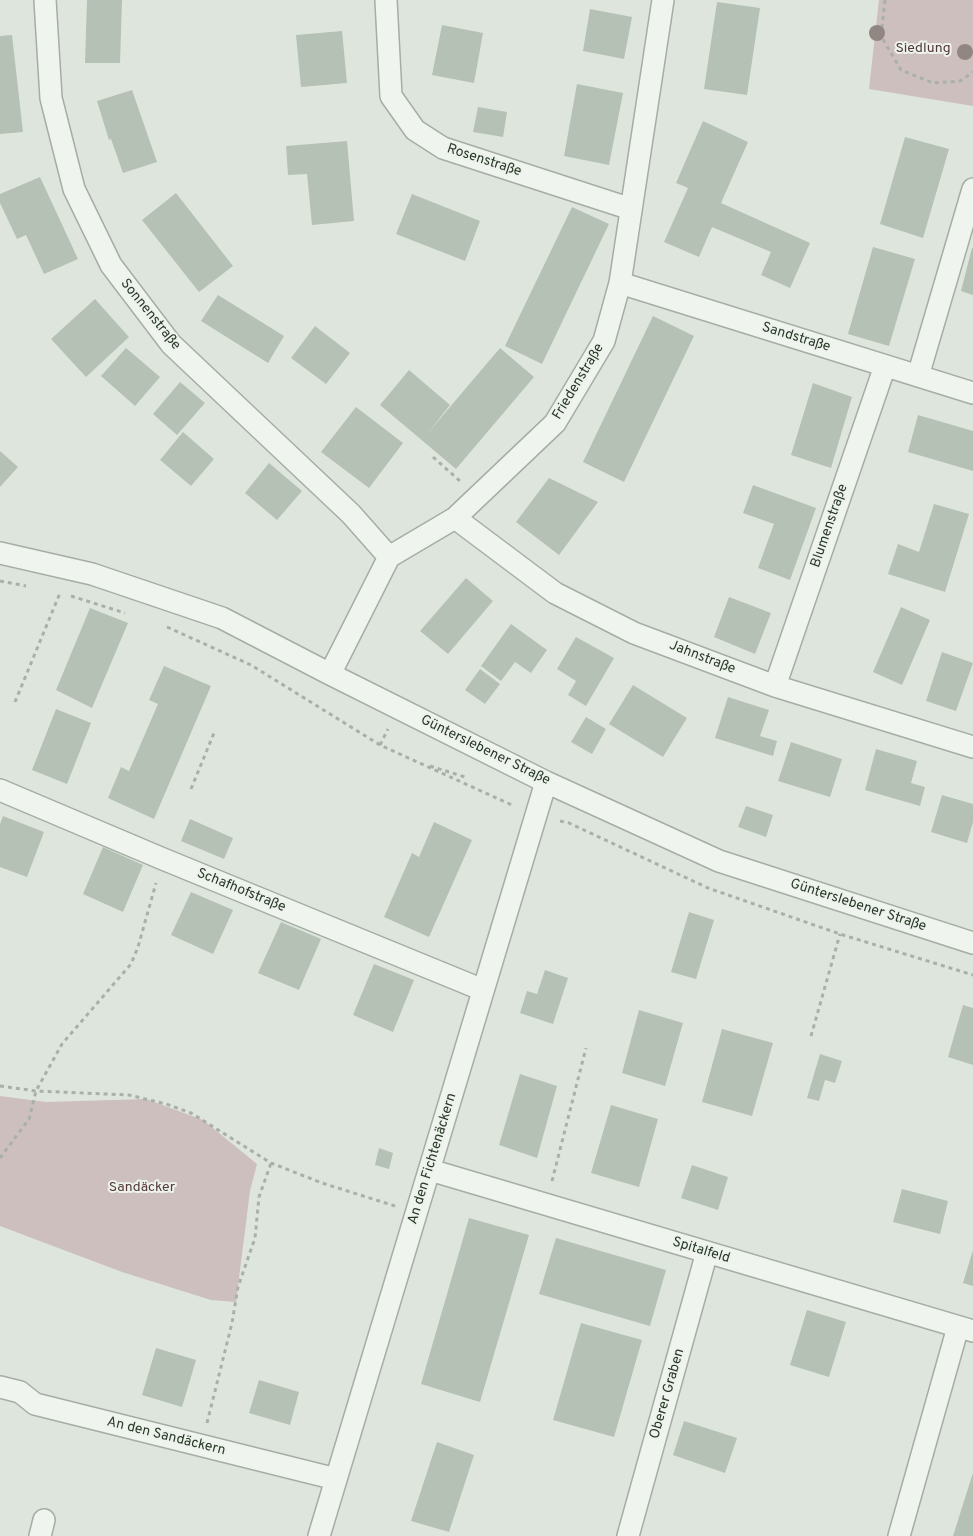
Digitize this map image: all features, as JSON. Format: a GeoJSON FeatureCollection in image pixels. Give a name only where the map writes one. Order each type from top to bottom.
{"type":"FeatureCollection","features":[{"type":"Feature","properties":{"kind":"street","name":"Sonnenstraße"},"geometry":{"type":"LineString","coordinates":[[45,0],[51,98],[74,189],[111,265],[171,344],[351,514],[389,556]]}},
{"type":"Feature","properties":{"kind":"street","name":"Rosenstraße"},"geometry":{"type":"LineString","coordinates":[[386,0],[391,96],[415,130],[443,148],[631,209]]}},
{"type":"Feature","properties":{"kind":"street","name":"Friedenstraße"},"geometry":{"type":"LineString","coordinates":[[389,556],[455,518],[556,423],[604,341],[620,283],[663,0]]}},
{"type":"Feature","properties":{"kind":"street"},"geometry":{"type":"LineString","coordinates":[[918,376],[973,189]]}},
{"type":"Feature","properties":{"kind":"street","name":"Sandstraße"},"geometry":{"type":"LineString","coordinates":[[620,283],[973,393]]}},
{"type":"Feature","properties":{"kind":"street","name":"Blumenstraße"},"geometry":{"type":"LineString","coordinates":[[775,686],[885,366]]}},
{"type":"Feature","properties":{"kind":"street","name":"Jahnstraße"},"geometry":{"type":"LineString","coordinates":[[455,518],[555,592],[634,632],[775,686],[973,747]]}},
{"type":"Feature","properties":{"kind":"street","name":"Günterslebener Straße"},"geometry":{"type":"LineString","coordinates":[[0,553],[92,574],[222,618],[546,782],[719,861],[973,944]]}},
{"type":"Feature","properties":{"kind":"street"},"geometry":{"type":"LineString","coordinates":[[330,674],[389,556]]}},
{"type":"Feature","properties":{"kind":"street","name":"An den Fichtenäckern"},"geometry":{"type":"LineString","coordinates":[[320,1536],[546,782]]}},
{"type":"Feature","properties":{"kind":"street","name":"Schafhofstraße"},"geometry":{"type":"LineString","coordinates":[[0,790],[483,990]]}},
{"type":"Feature","properties":{"kind":"street","name":"Spitalfeld"},"geometry":{"type":"LineString","coordinates":[[430,1170],[965,1329]]}},
{"type":"Feature","properties":{"kind":"street","name":"Oberer Graben"},"geometry":{"type":"LineString","coordinates":[[628,1536],[707,1252]]}},
{"type":"Feature","properties":{"kind":"street"},"geometry":{"type":"LineString","coordinates":[[899,1536],[965,1329]]}},
{"type":"Feature","properties":{"kind":"street","name":"An den Sandäckern"},"geometry":{"type":"LineString","coordinates":[[0,1387],[20,1392],[35,1404],[336,1479]]}},
{"type":"Feature","properties":{"kind":"path"},"geometry":{"type":"LineString","coordinates":[[885,0],[881,36],[901,70],[933,83],[960,81],[973,72]]}},
{"type":"Feature","properties":{"kind":"path"},"geometry":{"type":"LineString","coordinates":[[434,457],[478,498]]}},
{"type":"Feature","properties":{"kind":"path"},"geometry":{"type":"LineString","coordinates":[[0,581],[34,588]]}},
{"type":"Feature","properties":{"kind":"path"},"geometry":{"type":"LineString","coordinates":[[51,591],[133,616]]}},
{"type":"Feature","properties":{"kind":"path"},"geometry":{"type":"LineString","coordinates":[[15,702],[60,593]]}},
{"type":"Feature","properties":{"kind":"path"},"geometry":{"type":"LineString","coordinates":[[160,624],[251,665],[380,745],[536,816]]}},
{"type":"Feature","properties":{"kind":"path"},"geometry":{"type":"LineString","coordinates":[[191,790],[214,733]]}},
{"type":"Feature","properties":{"kind":"path"},"geometry":{"type":"LineString","coordinates":[[415,762],[465,777]]}},
{"type":"Feature","properties":{"kind":"path"},"geometry":{"type":"LineString","coordinates":[[0,1158],[29,1119],[36,1091],[62,1044],[131,964],[138,947],[163,859]]}},
{"type":"Feature","properties":{"kind":"path"},"geometry":{"type":"LineString","coordinates":[[811,1036],[840,934]]}},
{"type":"Feature","properties":{"kind":"path"},"geometry":{"type":"LineString","coordinates":[[546,1204],[586,1048]]}},
{"type":"Feature","properties":{"kind":"path"},"geometry":{"type":"LineString","coordinates":[[0,1086],[36,1091],[129,1095],[166,1104],[191,1113],[271,1163],[322,1183],[417,1212]]}},
{"type":"Feature","properties":{"kind":"path"},"geometry":{"type":"LineString","coordinates":[[202,1446],[232,1323],[238,1287],[255,1238],[259,1197],[271,1163]]}},
{"type":"Feature","properties":{"kind":"green space","name":"Siedlung"},"geometry":{"type":"Polygon","coordinates":[[[879,0],[973,0],[973,106],[869,89],[879,0]]]}},
{"type":"Feature","properties":{"kind":"green space","name":"Sandäcker"},"geometry":{"type":"Polygon","coordinates":[[[0,1096],[46,1102],[146,1099],[203,1120],[257,1164],[250,1191],[236,1302],[211,1300],[122,1272],[0,1226],[0,1096]]]}},
{"type":"Feature","properties":{"kind":"building"},"geometry":{"type":"Polygon","coordinates":[[[87,0],[122,0],[120,63],[85,63],[87,0]]]}},
{"type":"Feature","properties":{"kind":"building"},"geometry":{"type":"Polygon","coordinates":[[[717,2],[760,8],[747,95],[704,89],[717,2]]]}},
{"type":"Feature","properties":{"kind":"building"},"geometry":{"type":"Polygon","coordinates":[[[590,9],[632,17],[624,59],[583,51],[590,9]]]}},
{"type":"Feature","properties":{"kind":"building"},"geometry":{"type":"Polygon","coordinates":[[[442,25],[483,33],[474,83],[432,75],[442,25]]]}},
{"type":"Feature","properties":{"kind":"building"},"geometry":{"type":"Polygon","coordinates":[[[342,31],[347,83],[301,87],[296,35],[342,31]]]}},
{"type":"Feature","properties":{"kind":"building"},"geometry":{"type":"Polygon","coordinates":[[[12,35],[23,132],[0,134],[0,36],[12,35]]]}},
{"type":"Feature","properties":{"kind":"building"},"geometry":{"type":"Polygon","coordinates":[[[577,84],[623,93],[609,165],[564,156],[577,84]]]}},
{"type":"Feature","properties":{"kind":"building"},"geometry":{"type":"Polygon","coordinates":[[[132,90],[157,162],[123,173],[111,139],[109,140],[97,101],[132,90]]]}},
{"type":"Feature","properties":{"kind":"building"},"geometry":{"type":"Polygon","coordinates":[[[478,107],[507,112],[503,137],[473,132],[478,107]]]}},
{"type":"Feature","properties":{"kind":"building"},"geometry":{"type":"Polygon","coordinates":[[[703,121],[748,142],[721,203],[810,243],[790,288],[761,275],[771,252],[712,227],[699,257],[664,242],[688,188],[676,183],[703,121]]]}},
{"type":"Feature","properties":{"kind":"building"},"geometry":{"type":"Polygon","coordinates":[[[905,137],[949,149],[923,238],[880,224],[905,137]]]}},
{"type":"Feature","properties":{"kind":"building"},"geometry":{"type":"Polygon","coordinates":[[[347,141],[354,221],[312,225],[307,174],[288,175],[286,146],[347,141]]]}},
{"type":"Feature","properties":{"kind":"building"},"geometry":{"type":"Polygon","coordinates":[[[40,177],[78,259],[44,274],[26,235],[17,239],[0,203],[0,194],[40,177]]]}},
{"type":"Feature","properties":{"kind":"building"},"geometry":{"type":"Polygon","coordinates":[[[176,193],[233,266],[199,292],[142,220],[176,193]]]}},
{"type":"Feature","properties":{"kind":"building"},"geometry":{"type":"Polygon","coordinates":[[[412,194],[480,221],[465,261],[396,234],[412,194]]]}},
{"type":"Feature","properties":{"kind":"building"},"geometry":{"type":"Polygon","coordinates":[[[572,207],[609,224],[542,364],[505,346],[572,207]]]}},
{"type":"Feature","properties":{"kind":"building"},"geometry":{"type":"Polygon","coordinates":[[[873,247],[915,259],[889,346],[848,334],[873,247]]]}},
{"type":"Feature","properties":{"kind":"building"},"geometry":{"type":"Polygon","coordinates":[[[973,248],[973,295],[961,291],[973,248]]]}},
{"type":"Feature","properties":{"kind":"building"},"geometry":{"type":"Polygon","coordinates":[[[218,295],[284,336],[268,363],[201,321],[218,295]]]}},
{"type":"Feature","properties":{"kind":"building"},"geometry":{"type":"Polygon","coordinates":[[[95,299],[129,337],[86,377],[51,339],[95,299]]]}},
{"type":"Feature","properties":{"kind":"building"},"geometry":{"type":"Polygon","coordinates":[[[653,316],[694,336],[624,482],[583,462],[653,316]]]}},
{"type":"Feature","properties":{"kind":"building"},"geometry":{"type":"Polygon","coordinates":[[[315,326],[350,353],[326,384],[291,358],[315,326]]]}},
{"type":"Feature","properties":{"kind":"building"},"geometry":{"type":"Polygon","coordinates":[[[126,348],[160,377],[135,406],[101,376],[126,348]]]}},
{"type":"Feature","properties":{"kind":"building"},"geometry":{"type":"Polygon","coordinates":[[[500,348],[534,377],[456,469],[380,405],[409,370],[450,405],[427,434],[500,348]]]}},
{"type":"Feature","properties":{"kind":"building"},"geometry":{"type":"Polygon","coordinates":[[[180,382],[205,403],[177,435],[153,414],[180,382]]]}},
{"type":"Feature","properties":{"kind":"building"},"geometry":{"type":"Polygon","coordinates":[[[813,383],[852,397],[831,468],[791,455],[813,383]]]}},
{"type":"Feature","properties":{"kind":"building"},"geometry":{"type":"Polygon","coordinates":[[[356,407],[403,443],[369,488],[321,452],[356,407]]]}},
{"type":"Feature","properties":{"kind":"building"},"geometry":{"type":"Polygon","coordinates":[[[918,415],[973,431],[973,471],[908,452],[918,415]]]}},
{"type":"Feature","properties":{"kind":"building"},"geometry":{"type":"Polygon","coordinates":[[[183,432],[214,459],[191,486],[160,460],[183,432]]]}},
{"type":"Feature","properties":{"kind":"building"},"geometry":{"type":"Polygon","coordinates":[[[0,451],[18,467],[0,487],[0,451]]]}},
{"type":"Feature","properties":{"kind":"building"},"geometry":{"type":"Polygon","coordinates":[[[269,463],[302,491],[277,520],[245,493],[269,463]]]}},
{"type":"Feature","properties":{"kind":"building"},"geometry":{"type":"Polygon","coordinates":[[[549,478],[598,502],[559,555],[516,522],[549,478]]]}},
{"type":"Feature","properties":{"kind":"building"},"geometry":{"type":"Polygon","coordinates":[[[753,485],[816,508],[790,580],[758,568],[774,524],[743,513],[753,485]]]}},
{"type":"Feature","properties":{"kind":"building"},"geometry":{"type":"Polygon","coordinates":[[[934,504],[969,514],[945,592],[888,574],[898,544],[919,552],[934,504]]]}},
{"type":"Feature","properties":{"kind":"building"},"geometry":{"type":"Polygon","coordinates":[[[466,578],[493,601],[448,654],[420,631],[466,578]]]}},
{"type":"Feature","properties":{"kind":"building"},"geometry":{"type":"Polygon","coordinates":[[[729,597],[771,613],[755,654],[714,637],[729,597]]]}},
{"type":"Feature","properties":{"kind":"building"},"geometry":{"type":"Polygon","coordinates":[[[901,607],[930,620],[902,685],[873,672],[901,607]]]}},
{"type":"Feature","properties":{"kind":"building"},"geometry":{"type":"Polygon","coordinates":[[[90,608],[128,623],[92,708],[56,690],[90,608]]]}},
{"type":"Feature","properties":{"kind":"building"},"geometry":{"type":"Polygon","coordinates":[[[511,624],[547,650],[531,673],[515,662],[501,681],[481,666],[511,624]]]}},
{"type":"Feature","properties":{"kind":"building"},"geometry":{"type":"Polygon","coordinates":[[[576,637],[614,658],[586,706],[568,695],[576,681],[557,669],[576,637]]]}},
{"type":"Feature","properties":{"kind":"building"},"geometry":{"type":"Polygon","coordinates":[[[942,652],[973,663],[956,711],[926,701],[942,652]]]}},
{"type":"Feature","properties":{"kind":"building"},"geometry":{"type":"Polygon","coordinates":[[[164,666],[211,686],[154,819],[108,798],[121,767],[129,771],[158,704],[149,700],[164,666]]]}},
{"type":"Feature","properties":{"kind":"building"},"geometry":{"type":"Polygon","coordinates":[[[480,669],[500,684],[485,704],[465,690],[480,669]]]}},
{"type":"Feature","properties":{"kind":"building"},"geometry":{"type":"Polygon","coordinates":[[[633,685],[687,718],[663,757],[609,724],[633,685]]]}},
{"type":"Feature","properties":{"kind":"building"},"geometry":{"type":"Polygon","coordinates":[[[728,697],[769,710],[760,736],[777,741],[773,756],[715,738],[728,697]]]}},
{"type":"Feature","properties":{"kind":"building"},"geometry":{"type":"Polygon","coordinates":[[[56,709],[91,723],[67,784],[32,770],[56,709]]]}},
{"type":"Feature","properties":{"kind":"building"},"geometry":{"type":"Polygon","coordinates":[[[586,717],[606,729],[592,754],[571,742],[586,717]]]}},
{"type":"Feature","properties":{"kind":"building"},"geometry":{"type":"Polygon","coordinates":[[[791,742],[842,759],[830,797],[778,781],[791,742]]]}},
{"type":"Feature","properties":{"kind":"building"},"geometry":{"type":"Polygon","coordinates":[[[876,749],[917,761],[911,783],[925,787],[920,806],[865,790],[876,749]]]}},
{"type":"Feature","properties":{"kind":"building"},"geometry":{"type":"Polygon","coordinates":[[[942,795],[973,804],[973,822],[967,843],[931,832],[942,795]]]}},
{"type":"Feature","properties":{"kind":"building"},"geometry":{"type":"Polygon","coordinates":[[[746,806],[773,815],[766,837],[738,827],[746,806]]]}},
{"type":"Feature","properties":{"kind":"building"},"geometry":{"type":"Polygon","coordinates":[[[3,816],[44,832],[27,877],[0,867],[0,824],[3,816]]]}},
{"type":"Feature","properties":{"kind":"building"},"geometry":{"type":"Polygon","coordinates":[[[190,819],[233,838],[224,859],[181,841],[190,819]]]}},
{"type":"Feature","properties":{"kind":"building"},"geometry":{"type":"Polygon","coordinates":[[[434,822],[472,840],[429,937],[384,917],[412,853],[419,857],[434,822]]]}},
{"type":"Feature","properties":{"kind":"building"},"geometry":{"type":"Polygon","coordinates":[[[103,847],[143,865],[123,912],[83,894],[103,847]]]}},
{"type":"Feature","properties":{"kind":"building"},"geometry":{"type":"Polygon","coordinates":[[[191,892],[233,910],[213,954],[171,935],[191,892]]]}},
{"type":"Feature","properties":{"kind":"building"},"geometry":{"type":"Polygon","coordinates":[[[689,912],[714,920],[696,979],[671,972],[689,912]]]}},
{"type":"Feature","properties":{"kind":"building"},"geometry":{"type":"Polygon","coordinates":[[[281,922],[321,939],[299,990],[258,973],[281,922]]]}},
{"type":"Feature","properties":{"kind":"building"},"geometry":{"type":"Polygon","coordinates":[[[374,964],[414,980],[393,1032],[353,1015],[374,964]]]}},
{"type":"Feature","properties":{"kind":"building"},"geometry":{"type":"Polygon","coordinates":[[[545,970],[568,978],[553,1024],[520,1013],[527,991],[537,994],[545,970]]]}},
{"type":"Feature","properties":{"kind":"building"},"geometry":{"type":"Polygon","coordinates":[[[963,1005],[973,1008],[973,1065],[948,1057],[963,1005]]]}},
{"type":"Feature","properties":{"kind":"building"},"geometry":{"type":"Polygon","coordinates":[[[639,1010],[683,1023],[665,1086],[622,1073],[639,1010]]]}},
{"type":"Feature","properties":{"kind":"building"},"geometry":{"type":"Polygon","coordinates":[[[722,1029],[773,1043],[752,1116],[702,1102],[722,1029]]]}},
{"type":"Feature","properties":{"kind":"building"},"geometry":{"type":"Polygon","coordinates":[[[820,1054],[842,1061],[835,1083],[825,1080],[819,1101],[807,1098],[820,1054]]]}},
{"type":"Feature","properties":{"kind":"building"},"geometry":{"type":"Polygon","coordinates":[[[520,1074],[557,1086],[537,1158],[499,1145],[520,1074]]]}},
{"type":"Feature","properties":{"kind":"building"},"geometry":{"type":"Polygon","coordinates":[[[611,1105],[658,1119],[639,1187],[591,1173],[611,1105]]]}},
{"type":"Feature","properties":{"kind":"building"},"geometry":{"type":"Polygon","coordinates":[[[379,1148],[393,1153],[389,1169],[375,1165],[379,1148]]]}},
{"type":"Feature","properties":{"kind":"building"},"geometry":{"type":"Polygon","coordinates":[[[692,1165],[728,1177],[718,1210],[681,1198],[692,1165]]]}},
{"type":"Feature","properties":{"kind":"building"},"geometry":{"type":"Polygon","coordinates":[[[902,1189],[948,1201],[940,1234],[893,1222],[902,1189]]]}},
{"type":"Feature","properties":{"kind":"building"},"geometry":{"type":"Polygon","coordinates":[[[469,1218],[529,1235],[480,1402],[421,1384],[469,1218]]]}},
{"type":"Feature","properties":{"kind":"building"},"geometry":{"type":"Polygon","coordinates":[[[556,1238],[666,1270],[650,1326],[539,1294],[556,1238]]]}},
{"type":"Feature","properties":{"kind":"building"},"geometry":{"type":"Polygon","coordinates":[[[973,1250],[973,1286],[963,1283],[973,1250]]]}},
{"type":"Feature","properties":{"kind":"building"},"geometry":{"type":"Polygon","coordinates":[[[807,1310],[846,1322],[829,1377],[790,1365],[807,1310]]]}},
{"type":"Feature","properties":{"kind":"building"},"geometry":{"type":"Polygon","coordinates":[[[581,1323],[642,1340],[614,1437],[553,1420],[581,1323]]]}},
{"type":"Feature","properties":{"kind":"building"},"geometry":{"type":"Polygon","coordinates":[[[156,1348],[196,1360],[182,1407],[142,1395],[156,1348]]]}},
{"type":"Feature","properties":{"kind":"building"},"geometry":{"type":"Polygon","coordinates":[[[259,1380],[299,1392],[290,1425],[249,1413],[259,1380]]]}},
{"type":"Feature","properties":{"kind":"building"},"geometry":{"type":"Polygon","coordinates":[[[684,1421],[737,1438],[725,1473],[673,1455],[684,1421]]]}},
{"type":"Feature","properties":{"kind":"building"},"geometry":{"type":"Polygon","coordinates":[[[437,1442],[474,1455],[449,1532],[411,1521],[437,1442]]]}},
{"type":"Feature","properties":{"kind":"building"},"geometry":{"type":"Polygon","coordinates":[[[973,1473],[973,1536],[953,1536],[971,1479],[973,1473]]]}}]}
